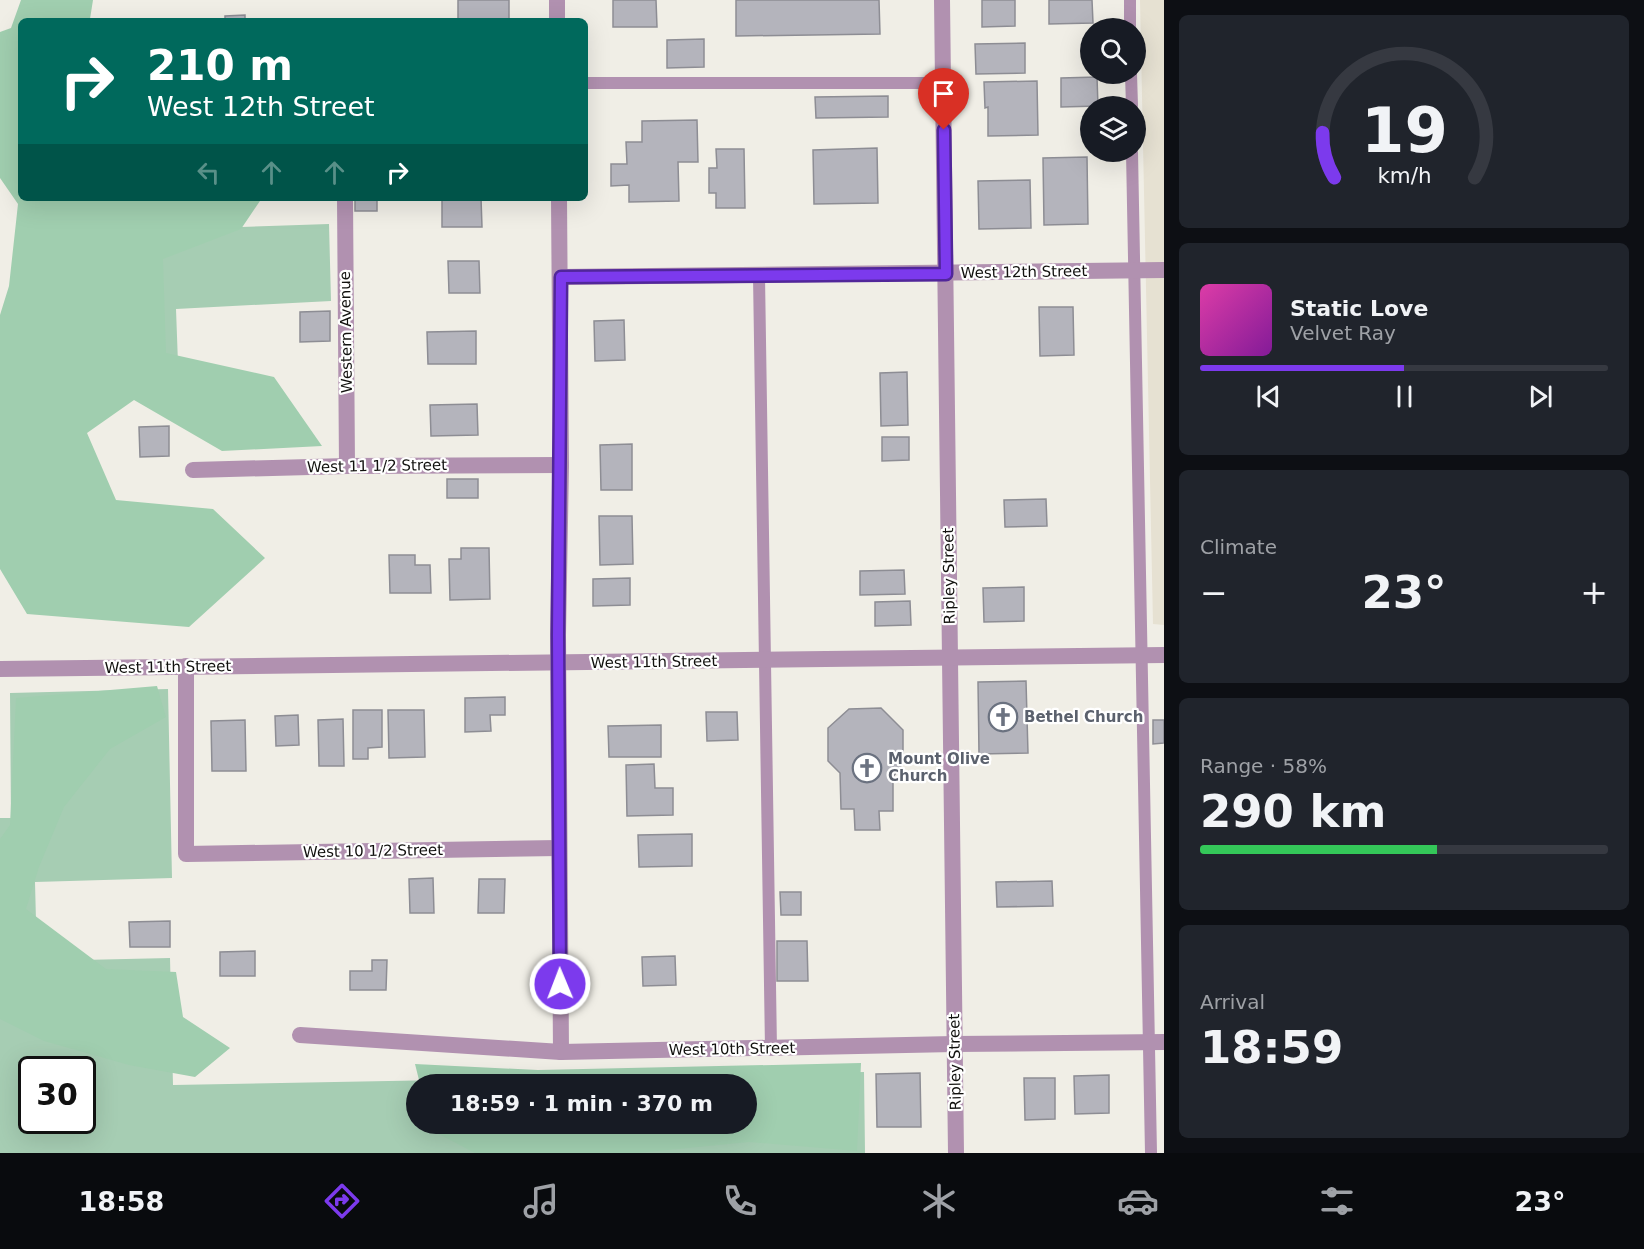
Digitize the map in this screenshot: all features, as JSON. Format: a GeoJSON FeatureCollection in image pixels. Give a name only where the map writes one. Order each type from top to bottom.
{"type":"FeatureCollection","features":[{"type":"Feature","properties":{"kind":"street"},"geometry":{"type":"LineString","coordinates":[[556,0],[557,18]]}},
{"type":"Feature","properties":{"kind":"street","name":"Ripley Street"},"geometry":{"type":"LineString","coordinates":[[942,0],[956,1153]]}},
{"type":"Feature","properties":{"kind":"street","name":"Western Avenue"},"geometry":{"type":"LineString","coordinates":[[345,201],[347,466]]}},
{"type":"Feature","properties":{"kind":"street"},"geometry":{"type":"LineString","coordinates":[[559,201],[561,1052]]}},
{"type":"Feature","properties":{"kind":"street","name":"West 12th Street"},"geometry":{"type":"LineString","coordinates":[[561,277],[1164,270]]}},
{"type":"Feature","properties":{"kind":"street","name":"West 11 1/2 Street"},"geometry":{"type":"LineString","coordinates":[[193,470],[347,466],[561,465]]}},
{"type":"Feature","properties":{"kind":"street","name":"West 11th Street"},"geometry":{"type":"LineString","coordinates":[[0,669],[1164,656]]}},
{"type":"Feature","properties":{"kind":"street","name":"West 10 1/2 Street"},"geometry":{"type":"LineString","coordinates":[[186,666],[186,854],[559,848]]}},
{"type":"Feature","properties":{"kind":"street","name":"West 10th Street"},"geometry":{"type":"LineString","coordinates":[[300,1035],[561,1052],[1156,1042]]}},
{"type":"Feature","properties":{"kind":"lane"},"geometry":{"type":"LineString","coordinates":[[1130,0],[1130,18]]}},
{"type":"Feature","properties":{"kind":"lane"},"geometry":{"type":"LineString","coordinates":[[588,83],[943,83]]}},
{"type":"Feature","properties":{"kind":"lane"},"geometry":{"type":"LineString","coordinates":[[1132,162],[1143,656],[1156,1042],[1151,1153]]}},
{"type":"Feature","properties":{"kind":"lane"},"geometry":{"type":"LineString","coordinates":[[759,276],[771,1049]]}},
{"type":"Feature","properties":{"kind":"shaded area"},"geometry":{"type":"Polygon","coordinates":[[[1140,0],[1164,0],[1164,625],[1153,624],[1143,162],[1146,162],[1146,96],[1142,96],[1142,84],[1146,84],[1146,18],[1140,18],[1140,0]]]}},
{"type":"Feature","properties":{"kind":"green space"},"geometry":{"type":"Polygon","coordinates":[[[21,0],[93,0],[90,18],[18,18],[18,201],[260,201],[241,229],[163,259],[166,353],[274,377],[322,446],[222,451],[134,400],[87,433],[116,500],[213,509],[265,558],[189,627],[27,614],[0,569],[0,315],[9,286],[18,204],[0,178],[0,32],[11,28],[21,0]]]}},
{"type":"Feature","properties":{"kind":"green space"},"geometry":{"type":"Polygon","coordinates":[[[30,201],[46,201],[212,228],[329,224],[331,301],[176,309],[179,391],[30,201]]]}},
{"type":"Feature","properties":{"kind":"green space"},"geometry":{"type":"Polygon","coordinates":[[[157,686],[166,717],[110,749],[64,807],[39,867],[26,909],[106,969],[176,972],[183,1017],[230,1048],[195,1077],[129,1065],[44,1041],[0,1019],[0,839],[10,825],[16,698],[157,686]]]}},
{"type":"Feature","properties":{"kind":"green space"},"geometry":{"type":"Polygon","coordinates":[[[168,689],[172,878],[35,882],[37,961],[170,958],[173,1085],[406,1081],[406,1134],[757,1134],[757,1074],[864,1072],[865,1153],[0,1153],[0,818],[11,818],[10,693],[168,689]]]}},
{"type":"Feature","properties":{"kind":"green space"},"geometry":{"type":"Polygon","coordinates":[[[861,1063],[857,1151],[749,1142],[637,1153],[475,1153],[439,1134],[757,1134],[757,1074],[418,1074],[415,1064],[538,1070],[861,1063]]]}},
{"type":"Feature","properties":{"kind":"building"},"geometry":{"type":"Polygon","coordinates":[[[458,0],[509,0],[509,18],[458,18],[458,0]]]}},
{"type":"Feature","properties":{"kind":"building"},"geometry":{"type":"Polygon","coordinates":[[[613,0],[656,0],[657,27],[613,27],[613,0]]]}},
{"type":"Feature","properties":{"kind":"building"},"geometry":{"type":"Polygon","coordinates":[[[736,0],[879,0],[880,34],[736,36],[736,0]]]}},
{"type":"Feature","properties":{"kind":"building"},"geometry":{"type":"Polygon","coordinates":[[[982,0],[1015,0],[1015,26],[982,27],[982,0]]]}},
{"type":"Feature","properties":{"kind":"building"},"geometry":{"type":"Polygon","coordinates":[[[1049,0],[1092,0],[1093,18],[1080,18],[1080,23],[1049,24],[1049,0]]]}},
{"type":"Feature","properties":{"kind":"building"},"geometry":{"type":"Polygon","coordinates":[[[245,15],[245,18],[225,18],[225,16],[245,15]]]}},
{"type":"Feature","properties":{"kind":"building"},"geometry":{"type":"Polygon","coordinates":[[[704,39],[704,67],[667,68],[667,40],[704,39]]]}},
{"type":"Feature","properties":{"kind":"building"},"geometry":{"type":"Polygon","coordinates":[[[1025,43],[1025,73],[976,74],[975,44],[1025,43]]]}},
{"type":"Feature","properties":{"kind":"building"},"geometry":{"type":"Polygon","coordinates":[[[1080,77],[1080,84],[1097,84],[1098,96],[1080,96],[1080,106],[1061,107],[1061,78],[1080,77]]]}},
{"type":"Feature","properties":{"kind":"building"},"geometry":{"type":"Polygon","coordinates":[[[1037,81],[1038,135],[988,136],[988,107],[985,108],[984,82],[1037,81]]]}},
{"type":"Feature","properties":{"kind":"building"},"geometry":{"type":"Polygon","coordinates":[[[888,96],[888,117],[816,118],[815,97],[888,96]]]}},
{"type":"Feature","properties":{"kind":"building"},"geometry":{"type":"Polygon","coordinates":[[[697,120],[698,162],[678,162],[679,201],[629,202],[629,185],[611,186],[611,164],[627,164],[626,142],[642,142],[642,121],[697,120]]]}},
{"type":"Feature","properties":{"kind":"building"},"geometry":{"type":"Polygon","coordinates":[[[877,148],[878,203],[814,204],[813,150],[877,148]]]}},
{"type":"Feature","properties":{"kind":"building"},"geometry":{"type":"Polygon","coordinates":[[[716,149],[744,149],[745,208],[716,208],[716,193],[709,193],[709,168],[717,168],[716,149]]]}},
{"type":"Feature","properties":{"kind":"building"},"geometry":{"type":"Polygon","coordinates":[[[1080,157],[1080,162],[1087,162],[1088,224],[1044,225],[1043,158],[1080,157]]]}},
{"type":"Feature","properties":{"kind":"building"},"geometry":{"type":"Polygon","coordinates":[[[1030,180],[1031,228],[979,229],[978,181],[1030,180]]]}},
{"type":"Feature","properties":{"kind":"building"},"geometry":{"type":"Polygon","coordinates":[[[355,201],[377,201],[377,211],[355,211],[355,201]]]}},
{"type":"Feature","properties":{"kind":"building"},"geometry":{"type":"Polygon","coordinates":[[[442,201],[481,201],[482,227],[442,227],[442,201]]]}},
{"type":"Feature","properties":{"kind":"building"},"geometry":{"type":"Polygon","coordinates":[[[448,261],[479,261],[480,293],[449,293],[448,261]]]}},
{"type":"Feature","properties":{"kind":"building"},"geometry":{"type":"Polygon","coordinates":[[[1039,307],[1073,307],[1074,355],[1040,356],[1039,307]]]}},
{"type":"Feature","properties":{"kind":"building"},"geometry":{"type":"Polygon","coordinates":[[[330,311],[330,341],[300,342],[300,312],[330,311]]]}},
{"type":"Feature","properties":{"kind":"building"},"geometry":{"type":"Polygon","coordinates":[[[624,320],[625,360],[595,361],[594,321],[624,320]]]}},
{"type":"Feature","properties":{"kind":"building"},"geometry":{"type":"Polygon","coordinates":[[[476,331],[476,364],[428,364],[427,332],[476,331]]]}},
{"type":"Feature","properties":{"kind":"building"},"geometry":{"type":"Polygon","coordinates":[[[907,372],[908,425],[881,426],[880,373],[907,372]]]}},
{"type":"Feature","properties":{"kind":"building"},"geometry":{"type":"Polygon","coordinates":[[[477,404],[478,435],[431,436],[430,405],[477,404]]]}},
{"type":"Feature","properties":{"kind":"building"},"geometry":{"type":"Polygon","coordinates":[[[169,426],[169,456],[140,457],[139,427],[169,426]]]}},
{"type":"Feature","properties":{"kind":"building"},"geometry":{"type":"Polygon","coordinates":[[[882,437],[909,437],[909,460],[882,461],[882,437]]]}},
{"type":"Feature","properties":{"kind":"building"},"geometry":{"type":"Polygon","coordinates":[[[632,444],[632,490],[601,490],[600,445],[632,444]]]}},
{"type":"Feature","properties":{"kind":"building"},"geometry":{"type":"Polygon","coordinates":[[[447,479],[478,479],[478,498],[447,498],[447,479]]]}},
{"type":"Feature","properties":{"kind":"building"},"geometry":{"type":"Polygon","coordinates":[[[1046,499],[1047,526],[1005,527],[1004,500],[1046,499]]]}},
{"type":"Feature","properties":{"kind":"building"},"geometry":{"type":"Polygon","coordinates":[[[599,516],[632,516],[633,564],[600,565],[599,516]]]}},
{"type":"Feature","properties":{"kind":"building"},"geometry":{"type":"Polygon","coordinates":[[[461,548],[489,548],[490,599],[450,600],[449,559],[461,559],[461,548]]]}},
{"type":"Feature","properties":{"kind":"building"},"geometry":{"type":"Polygon","coordinates":[[[389,555],[415,555],[415,565],[430,565],[431,593],[390,593],[389,555]]]}},
{"type":"Feature","properties":{"kind":"building"},"geometry":{"type":"Polygon","coordinates":[[[904,570],[905,594],[860,595],[860,571],[904,570]]]}},
{"type":"Feature","properties":{"kind":"building"},"geometry":{"type":"Polygon","coordinates":[[[630,578],[630,605],[593,606],[593,579],[630,578]]]}},
{"type":"Feature","properties":{"kind":"building"},"geometry":{"type":"Polygon","coordinates":[[[1024,587],[1024,621],[984,622],[983,588],[1024,587]]]}},
{"type":"Feature","properties":{"kind":"building"},"geometry":{"type":"Polygon","coordinates":[[[910,601],[911,625],[875,626],[875,602],[910,601]]]}},
{"type":"Feature","properties":{"kind":"building","name":"Bethel Church"},"geometry":{"type":"Polygon","coordinates":[[[1026,681],[1028,753],[979,754],[978,682],[1026,681]]]}},
{"type":"Feature","properties":{"kind":"building"},"geometry":{"type":"Polygon","coordinates":[[[505,697],[505,715],[490,715],[491,731],[465,732],[465,698],[505,697]]]}},
{"type":"Feature","properties":{"kind":"building","name":"Mount Olive Church"},"geometry":{"type":"Polygon","coordinates":[[[881,708],[903,730],[903,763],[893,777],[893,811],[879,811],[880,830],[855,830],[854,809],[841,809],[840,773],[828,761],[828,728],[849,709],[881,708]]]}},
{"type":"Feature","properties":{"kind":"building"},"geometry":{"type":"Polygon","coordinates":[[[353,710],[382,710],[382,747],[368,748],[368,759],[353,759],[353,710]]]}},
{"type":"Feature","properties":{"kind":"building"},"geometry":{"type":"Polygon","coordinates":[[[388,710],[424,710],[425,757],[389,758],[388,710]]]}},
{"type":"Feature","properties":{"kind":"building"},"geometry":{"type":"Polygon","coordinates":[[[706,712],[737,712],[738,740],[707,741],[706,712]]]}},
{"type":"Feature","properties":{"kind":"building"},"geometry":{"type":"Polygon","coordinates":[[[298,715],[299,745],[276,746],[275,716],[298,715]]]}},
{"type":"Feature","properties":{"kind":"building"},"geometry":{"type":"Polygon","coordinates":[[[343,719],[344,766],[319,766],[318,720],[343,719]]]}},
{"type":"Feature","properties":{"kind":"building"},"geometry":{"type":"Polygon","coordinates":[[[245,720],[246,771],[212,771],[211,721],[245,720]]]}},
{"type":"Feature","properties":{"kind":"building"},"geometry":{"type":"Polygon","coordinates":[[[1153,720],[1164,720],[1164,743],[1153,744],[1153,720]]]}},
{"type":"Feature","properties":{"kind":"building"},"geometry":{"type":"Polygon","coordinates":[[[661,725],[661,757],[609,757],[608,726],[661,725]]]}},
{"type":"Feature","properties":{"kind":"building"},"geometry":{"type":"Polygon","coordinates":[[[654,764],[655,788],[673,788],[673,815],[627,816],[626,765],[654,764]]]}},
{"type":"Feature","properties":{"kind":"building"},"geometry":{"type":"Polygon","coordinates":[[[692,834],[692,866],[639,867],[638,835],[692,834]]]}},
{"type":"Feature","properties":{"kind":"building"},"geometry":{"type":"Polygon","coordinates":[[[433,878],[434,913],[410,913],[409,879],[433,878]]]}},
{"type":"Feature","properties":{"kind":"building"},"geometry":{"type":"Polygon","coordinates":[[[479,879],[505,879],[504,913],[478,913],[479,879]]]}},
{"type":"Feature","properties":{"kind":"building"},"geometry":{"type":"Polygon","coordinates":[[[1052,881],[1053,906],[997,907],[996,882],[1052,881]]]}},
{"type":"Feature","properties":{"kind":"building"},"geometry":{"type":"Polygon","coordinates":[[[780,892],[801,892],[801,915],[781,915],[780,892]]]}},
{"type":"Feature","properties":{"kind":"building"},"geometry":{"type":"Polygon","coordinates":[[[170,921],[170,947],[130,947],[129,922],[170,921]]]}},
{"type":"Feature","properties":{"kind":"building"},"geometry":{"type":"Polygon","coordinates":[[[777,941],[807,941],[808,981],[777,981],[777,941]]]}},
{"type":"Feature","properties":{"kind":"building"},"geometry":{"type":"Polygon","coordinates":[[[255,951],[255,976],[220,976],[220,952],[255,951]]]}},
{"type":"Feature","properties":{"kind":"building"},"geometry":{"type":"Polygon","coordinates":[[[675,956],[676,985],[643,986],[642,957],[675,956]]]}},
{"type":"Feature","properties":{"kind":"building"},"geometry":{"type":"Polygon","coordinates":[[[372,960],[387,960],[386,990],[350,990],[350,971],[372,971],[372,960]]]}},
{"type":"Feature","properties":{"kind":"building"},"geometry":{"type":"Polygon","coordinates":[[[920,1073],[921,1127],[877,1127],[876,1074],[920,1073]]]}},
{"type":"Feature","properties":{"kind":"building"},"geometry":{"type":"Polygon","coordinates":[[[1109,1075],[1109,1113],[1075,1114],[1074,1076],[1109,1075]]]}},
{"type":"Feature","properties":{"kind":"building"},"geometry":{"type":"Polygon","coordinates":[[[1024,1078],[1055,1078],[1055,1119],[1025,1120],[1024,1078]]]}},
{"type":"Feature","properties":{"kind":"place","name":"Bethel Church"},"geometry":{"type":"Point","coordinates":[1003,717]}},
{"type":"Feature","properties":{"kind":"place","name":"Mount Olive Church"},"geometry":{"type":"Point","coordinates":[867,768]}},
{"type":"Feature","properties":{"kind":"route"},"geometry":{"type":"LineString","coordinates":[[560,984],[558,635],[561,277],[946,274],[944,130]]}}]}
